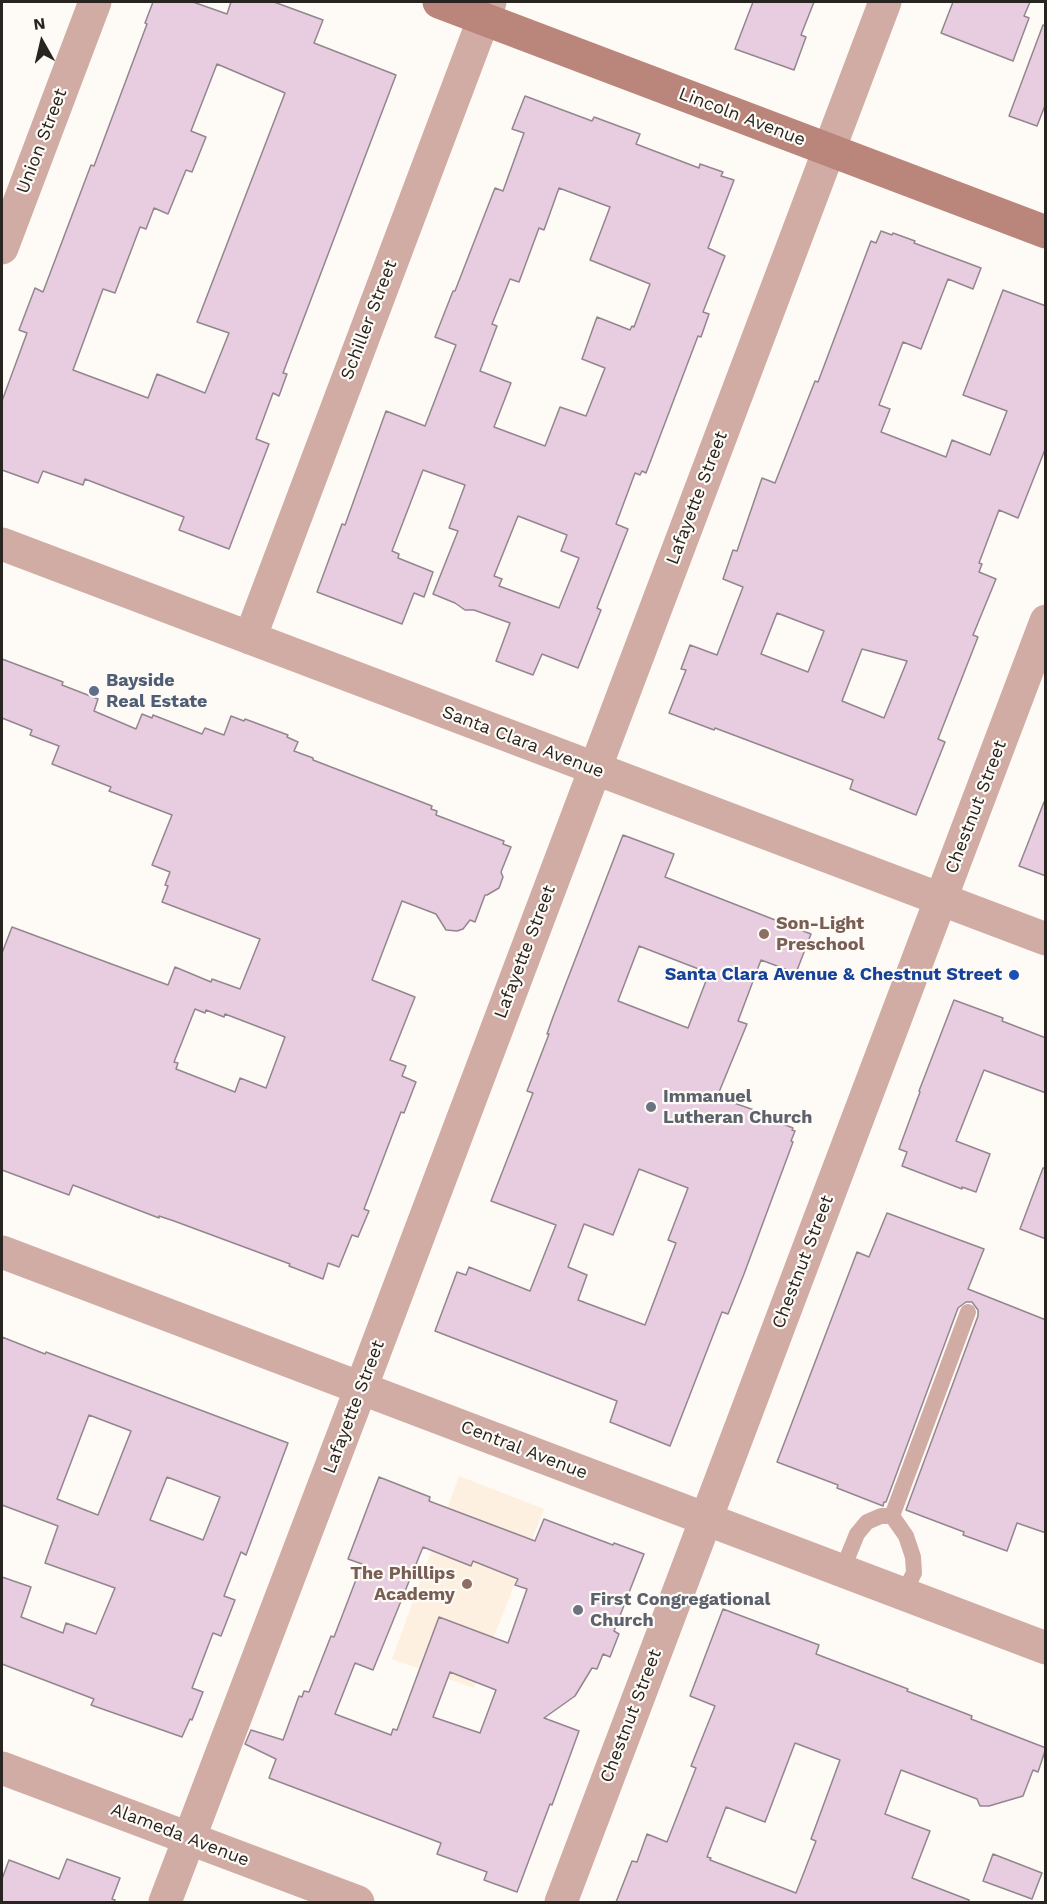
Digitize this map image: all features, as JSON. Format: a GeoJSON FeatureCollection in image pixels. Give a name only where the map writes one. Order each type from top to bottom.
{"type":"FeatureCollection","features":[{"type":"Feature","properties":{"kind":"main road","name":"Lincoln Avenue"},"geometry":{"type":"LineString","coordinates":[[439,2],[487,10],[829,150],[1046,232]]}},
{"type":"Feature","properties":{"kind":"street","name":"Union Street"},"geometry":{"type":"LineString","coordinates":[[2,248],[95,2]]}},
{"type":"Feature","properties":{"kind":"street","name":"Lafayette Street"},"geometry":{"type":"LineString","coordinates":[[165,1902],[885,2]]}},
{"type":"Feature","properties":{"kind":"street","name":"Schiller Street"},"geometry":{"type":"LineString","coordinates":[[250,638],[487,10]]}},
{"type":"Feature","properties":{"kind":"street","name":"Santa Clara Avenue"},"geometry":{"type":"LineString","coordinates":[[2,544],[1046,939]]}},
{"type":"Feature","properties":{"kind":"street","name":"Chestnut Street"},"geometry":{"type":"LineString","coordinates":[[561,1902],[1046,621]]}},
{"type":"Feature","properties":{"kind":"street","name":"Central Avenue"},"geometry":{"type":"LineString","coordinates":[[2,1252],[1046,1648]]}},
{"type":"Feature","properties":{"kind":"street","name":"Alameda Avenue"},"geometry":{"type":"LineString","coordinates":[[2,1768],[358,1902]]}},
{"type":"Feature","properties":{"kind":"lane"},"geometry":{"type":"LineString","coordinates":[[892,1516],[968,1312]]}},
{"type":"Feature","properties":{"kind":"lane"},"geometry":{"type":"LineString","coordinates":[[843,1571],[857,1534],[867,1522],[881,1516],[892,1516]]}},
{"type":"Feature","properties":{"kind":"lane"},"geometry":{"type":"LineString","coordinates":[[892,1516],[906,1536],[914,1557],[914,1573],[903,1594]]}},
{"type":"Feature","properties":{"kind":"shaded area","name":"The Phillips Academy"},"geometry":{"type":"Polygon","coordinates":[[[459,1476],[544,1509],[474,1688],[392,1659],[459,1476]]]}},
{"type":"Feature","properties":{"kind":"building"},"geometry":{"type":"Polygon","coordinates":[[[153,2],[193,2],[227,14],[231,2],[274,2],[323,20],[314,43],[396,75],[283,373],[287,374],[279,396],[273,393],[256,439],[269,444],[229,549],[179,530],[184,517],[85,479],[83,485],[43,471],[38,483],[2,470],[2,401],[27,333],[19,330],[35,288],[43,292],[91,165],[94,166],[147,24],[145,23],[153,2]],[[217,64],[191,131],[206,137],[192,172],[186,170],[168,214],[154,208],[146,229],[140,227],[115,293],[103,289],[73,370],[148,398],[157,374],[205,393],[229,333],[197,322],[285,93],[217,64]]]}},
{"type":"Feature","properties":{"kind":"building"},"geometry":{"type":"Polygon","coordinates":[[[753,2],[814,2],[801,35],[806,37],[794,70],[735,49],[753,2]]]}},
{"type":"Feature","properties":{"kind":"building"},"geometry":{"type":"Polygon","coordinates":[[[953,2],[1030,2],[1024,16],[1029,18],[1013,61],[941,33],[953,2]]]}},
{"type":"Feature","properties":{"kind":"building"},"geometry":{"type":"Polygon","coordinates":[[[1043,25],[1046,26],[1046,103],[1037,126],[1009,116],[1043,25]]]}},
{"type":"Feature","properties":{"kind":"building"},"geometry":{"type":"Polygon","coordinates":[[[525,96],[592,121],[594,117],[640,134],[636,144],[699,168],[700,164],[723,172],[721,176],[734,180],[708,248],[725,256],[703,312],[709,314],[701,337],[698,336],[646,473],[642,471],[640,475],[635,473],[616,524],[628,529],[597,608],[601,610],[578,668],[542,654],[533,675],[496,661],[510,623],[474,610],[465,610],[433,594],[458,531],[449,528],[465,485],[423,470],[392,551],[399,554],[398,558],[433,572],[424,597],[414,593],[402,624],[317,592],[342,524],[345,525],[386,411],[425,426],[456,345],[435,337],[495,188],[503,191],[524,133],[512,129],[525,96]],[[559,188],[544,230],[539,228],[519,282],[510,279],[492,324],[497,326],[480,371],[511,383],[494,427],[545,446],[560,407],[586,416],[605,368],[582,359],[597,317],[630,330],[632,326],[634,327],[650,284],[590,260],[610,207],[559,188]],[[518,516],[494,576],[502,579],[499,586],[559,608],[579,558],[561,551],[567,535],[518,516]]]}},
{"type":"Feature","properties":{"kind":"building"},"geometry":{"type":"Polygon","coordinates":[[[881,231],[892,235],[893,233],[981,268],[973,289],[948,279],[921,349],[903,342],[879,405],[890,409],[881,432],[946,457],[952,440],[990,455],[1007,411],[963,395],[1003,290],[1046,306],[1046,447],[1018,518],[999,510],[979,563],[982,564],[979,572],[996,579],[973,635],[978,637],[938,739],[945,742],[916,815],[850,789],[853,780],[669,713],[686,670],[681,669],[690,645],[717,655],[743,587],[723,579],[733,550],[737,551],[762,478],[775,483],[815,381],[818,382],[871,241],[876,243],[881,231]],[[777,613],[761,654],[808,672],[824,631],[777,613]],[[862,649],[842,701],[884,718],[907,661],[862,649]]]}},
{"type":"Feature","properties":{"kind":"building"},"geometry":{"type":"Polygon","coordinates":[[[2,659],[63,682],[62,685],[98,699],[94,711],[136,729],[142,714],[152,718],[153,715],[202,734],[205,728],[224,735],[231,716],[244,721],[245,719],[288,735],[287,737],[298,742],[294,751],[432,806],[431,809],[437,811],[436,815],[504,841],[503,844],[511,847],[501,872],[503,877],[499,888],[485,895],[475,922],[470,920],[463,929],[446,930],[436,914],[402,901],[372,980],[415,997],[390,1060],[406,1066],[402,1076],[416,1082],[404,1113],[401,1112],[364,1209],[369,1211],[358,1237],[352,1235],[339,1267],[328,1263],[323,1279],[289,1266],[290,1264],[73,1185],[69,1195],[2,1170],[2,953],[12,927],[168,985],[175,967],[211,982],[212,979],[240,989],[260,939],[162,902],[170,872],[152,865],[172,815],[109,791],[111,787],[52,764],[59,746],[30,735],[32,730],[2,718],[2,659]],[[195,1009],[174,1062],[178,1063],[176,1069],[235,1092],[240,1078],[266,1088],[285,1037],[225,1014],[224,1017],[206,1010],[205,1013],[195,1009]]]}},
{"type":"Feature","properties":{"kind":"building"},"geometry":{"type":"Polygon","coordinates":[[[1044,802],[1046,802],[1046,876],[1019,866],[1044,802]]]}},
{"type":"Feature","properties":{"kind":"building"},"geometry":{"type":"Polygon","coordinates":[[[623,835],[674,854],[665,877],[811,934],[796,973],[761,960],[738,1021],[747,1024],[717,1097],[754,1110],[753,1112],[793,1128],[792,1130],[795,1131],[791,1141],[793,1142],[744,1274],[728,1314],[722,1312],[670,1446],[610,1422],[617,1401],[435,1331],[457,1272],[466,1275],[469,1267],[530,1291],[556,1225],[491,1201],[533,1093],[527,1091],[549,1034],[547,1034],[623,835]],[[639,946],[618,1001],[688,1028],[709,973],[639,946]],[[639,1169],[613,1235],[584,1224],[568,1267],[587,1275],[578,1300],[645,1325],[676,1243],[668,1240],[688,1188],[639,1169]]]}},
{"type":"Feature","properties":{"kind":"building"},"geometry":{"type":"Polygon","coordinates":[[[954,1000],[1003,1018],[1002,1021],[1046,1038],[1046,1093],[984,1070],[956,1141],[990,1154],[976,1192],[962,1187],[962,1189],[902,1166],[907,1152],[899,1149],[954,1000]]]}},
{"type":"Feature","properties":{"kind":"building"},"geometry":{"type":"Polygon","coordinates":[[[1043,1168],[1046,1168],[1046,1239],[1020,1229],[1043,1168]]]}},
{"type":"Feature","properties":{"kind":"building"},"geometry":{"type":"Polygon","coordinates":[[[887,1213],[984,1249],[968,1289],[1046,1320],[1046,1533],[1017,1523],[1007,1551],[906,1510],[978,1316],[978,1310],[972,1302],[966,1302],[958,1308],[883,1506],[837,1488],[838,1485],[777,1462],[857,1252],[869,1257],[887,1213]]]}},
{"type":"Feature","properties":{"kind":"building"},"geometry":{"type":"Polygon","coordinates":[[[2,1337],[288,1443],[246,1555],[241,1552],[224,1596],[235,1600],[221,1636],[213,1633],[192,1688],[203,1692],[192,1720],[190,1719],[182,1737],[91,1705],[94,1699],[2,1664],[2,1577],[31,1587],[21,1617],[63,1633],[66,1623],[96,1634],[115,1588],[45,1563],[58,1526],[2,1505],[2,1337]],[[89,1415],[57,1499],[98,1515],[131,1431],[89,1415]],[[167,1477],[150,1520],[203,1540],[220,1497],[167,1477]]]}},
{"type":"Feature","properties":{"kind":"building"},"geometry":{"type":"Polygon","coordinates":[[[379,1477],[430,1497],[429,1501],[535,1541],[544,1519],[644,1554],[614,1631],[619,1634],[610,1657],[603,1654],[597,1669],[592,1668],[575,1696],[544,1718],[579,1731],[517,1892],[484,1880],[487,1872],[437,1854],[441,1843],[269,1778],[276,1759],[245,1744],[251,1730],[283,1740],[299,1696],[302,1697],[304,1691],[309,1692],[331,1636],[334,1637],[362,1564],[348,1559],[379,1477]],[[423,1547],[373,1670],[355,1663],[335,1714],[391,1735],[393,1729],[397,1730],[439,1617],[508,1643],[527,1589],[515,1585],[518,1579],[473,1561],[471,1566],[423,1547]],[[450,1672],[433,1717],[480,1733],[496,1690],[450,1672]]]}},
{"type":"Feature","properties":{"kind":"building"},"geometry":{"type":"Polygon","coordinates":[[[723,1609],[819,1645],[816,1654],[908,1689],[907,1691],[972,1716],[971,1719],[1046,1748],[1038,1772],[1033,1770],[1023,1796],[989,1806],[980,1806],[977,1799],[901,1770],[885,1814],[930,1831],[912,1878],[969,1900],[969,1902],[616,1902],[632,1861],[637,1862],[647,1834],[667,1842],[696,1768],[691,1766],[715,1706],[690,1696],[723,1609]],[[795,1743],[765,1822],[726,1807],[707,1857],[796,1893],[816,1841],[811,1839],[840,1760],[795,1743]]]}},
{"type":"Feature","properties":{"kind":"building"},"geometry":{"type":"Polygon","coordinates":[[[993,1854],[1042,1873],[1032,1899],[983,1881],[993,1854]]]}},
{"type":"Feature","properties":{"kind":"building"},"geometry":{"type":"Polygon","coordinates":[[[67,1859],[120,1878],[112,1899],[115,1900],[114,1902],[2,1902],[2,1879],[9,1860],[59,1879],[67,1859]]]}},
{"type":"Feature","properties":{"kind":"place","name":"Bayside Real Estate"},"geometry":{"type":"Point","coordinates":[94,691]}},
{"type":"Feature","properties":{"kind":"place","name":"Son-Light Preschool"},"geometry":{"type":"Point","coordinates":[764,934]}},
{"type":"Feature","properties":{"kind":"place","name":"Santa Clara Avenue & Chestnut Street"},"geometry":{"type":"Point","coordinates":[1014,975]}},
{"type":"Feature","properties":{"kind":"place","name":"Immanuel Lutheran Church"},"geometry":{"type":"Point","coordinates":[651,1107]}},
{"type":"Feature","properties":{"kind":"place","name":"The Phillips Academy"},"geometry":{"type":"Point","coordinates":[467,1584]}},
{"type":"Feature","properties":{"kind":"place","name":"First Congregational Church"},"geometry":{"type":"Point","coordinates":[578,1610]}}]}
